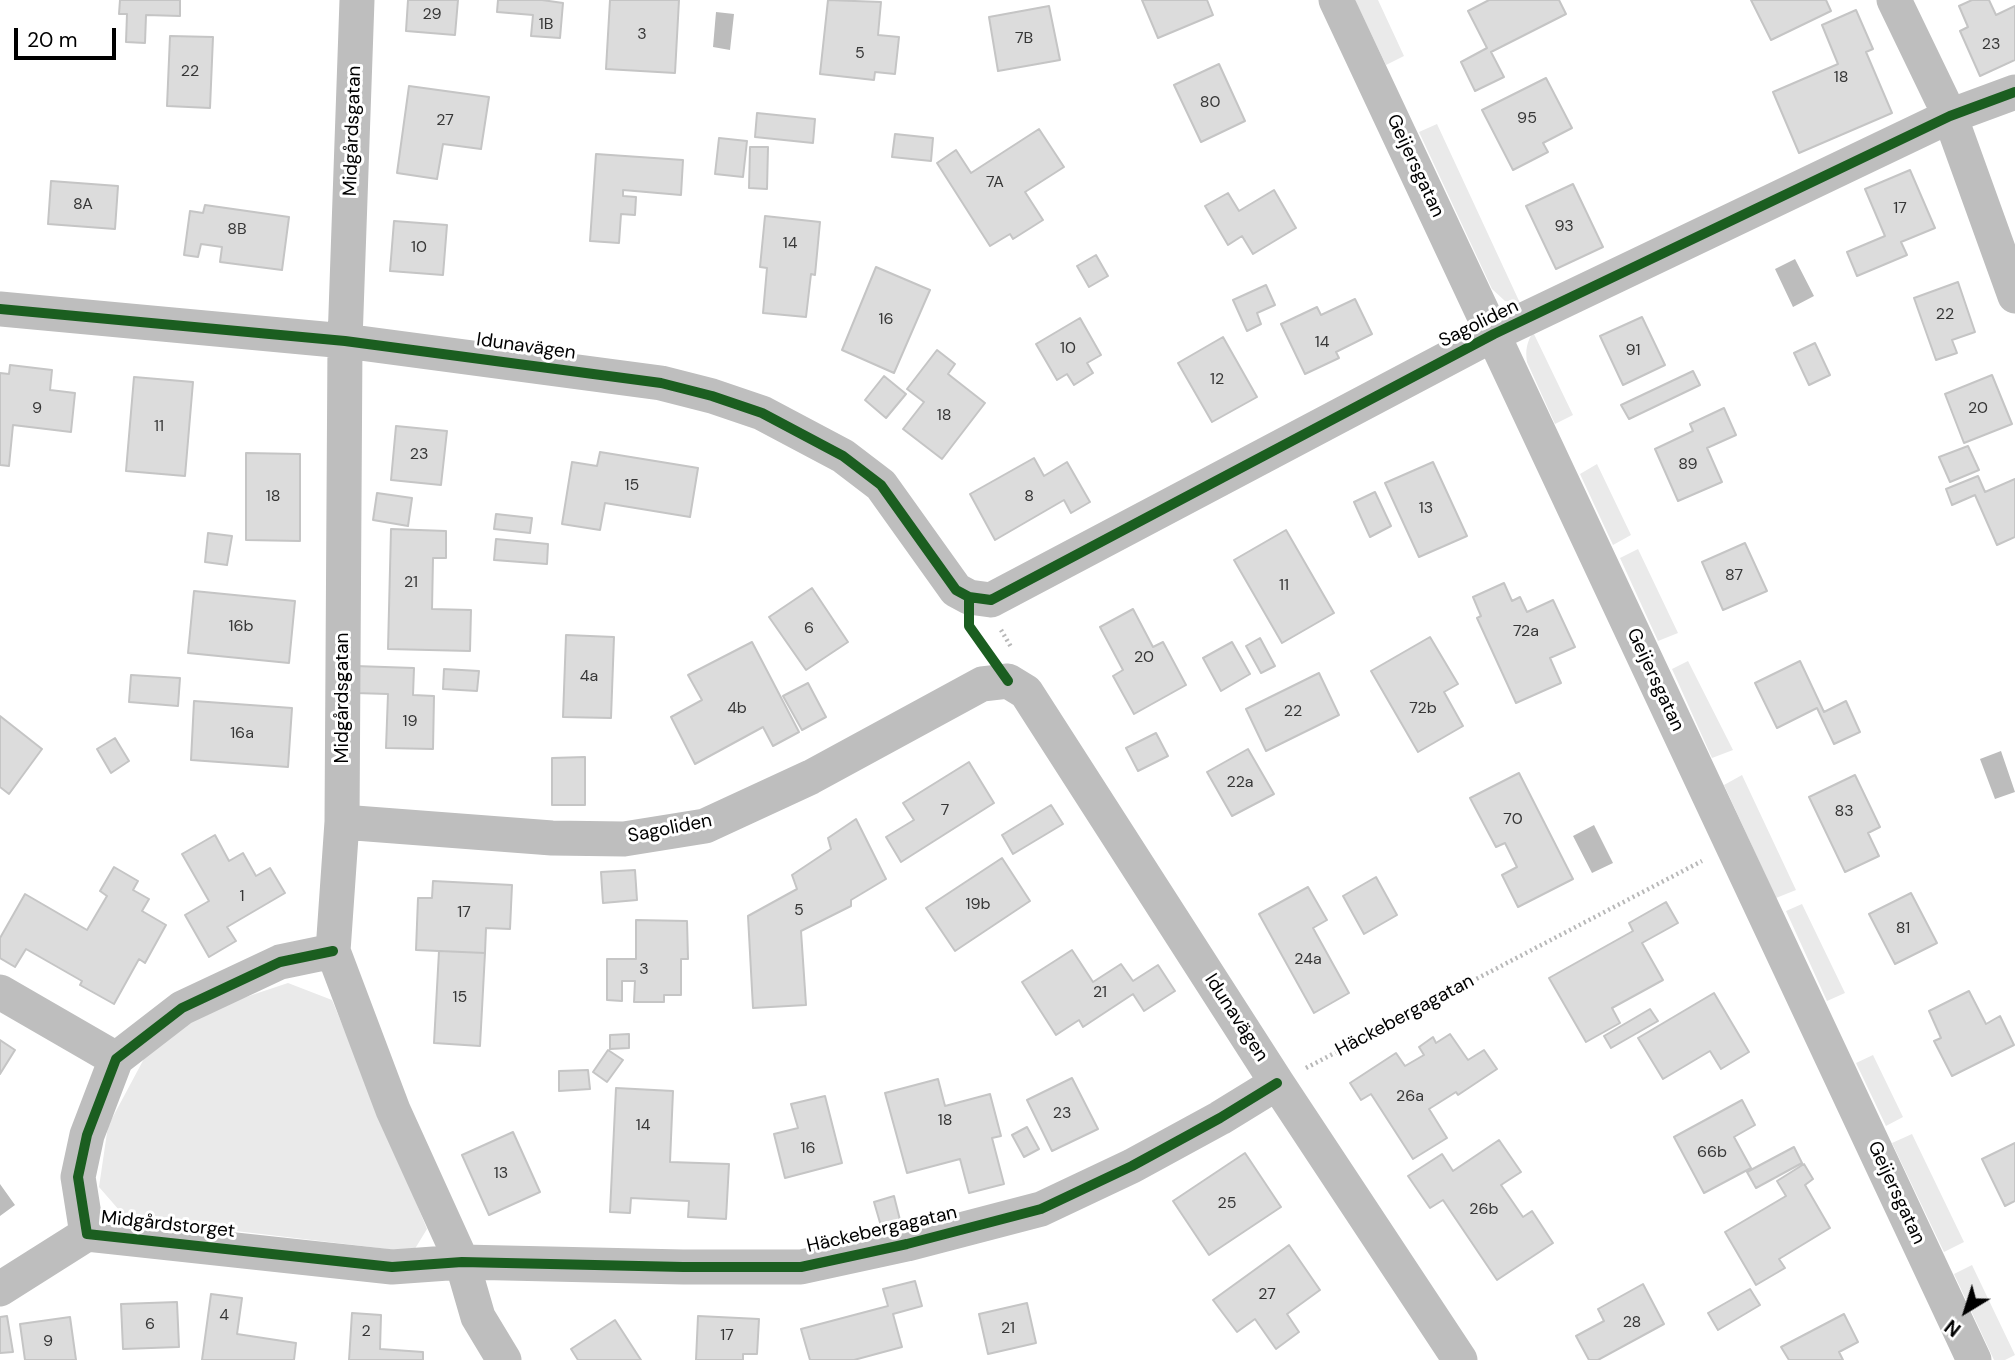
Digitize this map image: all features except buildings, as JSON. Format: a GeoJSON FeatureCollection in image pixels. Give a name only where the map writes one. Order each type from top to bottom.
{"type":"FeatureCollection","features":[{"type":"Feature","properties":{"kind":"street","name":"Midgårdsgatan"},"geometry":{"type":"LineString","coordinates":[[358,0],[345,341],[342,822],[333,951],[393,1111],[461,1262],[478,1317],[504,1360]]}},
{"type":"Feature","properties":{"kind":"street","name":"Geijersgatan"},"geometry":{"type":"LineString","coordinates":[[1336,0],[1974,1360]]}},
{"type":"Feature","properties":{"kind":"street"},"geometry":{"type":"LineString","coordinates":[[1894,0],[1950,116],[2015,296]]}},
{"type":"Feature","properties":{"kind":"street","name":"Sagoliden"},"geometry":{"type":"LineString","coordinates":[[969,597],[991,600],[1494,334],[1950,116],[2015,92]]}},
{"type":"Feature","properties":{"kind":"street","name":"Idunavägen"},"geometry":{"type":"LineString","coordinates":[[0,309],[345,341],[661,383],[712,396],[762,413],[843,456],[881,485],[956,590],[969,597]]}},
{"type":"Feature","properties":{"kind":"street","name":"Idunavägen"},"geometry":{"type":"LineString","coordinates":[[1008,681],[1027,692],[1277,1083],[1460,1360]]}},
{"type":"Feature","properties":{"kind":"street","name":"Sagoliden"},"geometry":{"type":"LineString","coordinates":[[342,822],[564,838],[624,839],[705,826],[811,776],[982,684],[1008,681]]}},
{"type":"Feature","properties":{"kind":"street"},"geometry":{"type":"LineString","coordinates":[[0,992],[116,1059],[182,1007],[280,962],[333,951]]}},
{"type":"Feature","properties":{"kind":"street","name":"Midgårdstorget"},"geometry":{"type":"LineString","coordinates":[[116,1059],[87,1136],[78,1177],[87,1234],[392,1267],[461,1262]]}},
{"type":"Feature","properties":{"kind":"street","name":"Häckebergagatan"},"geometry":{"type":"LineString","coordinates":[[461,1262],[801,1267],[894,1247],[1041,1209],[1132,1166],[1277,1083]]}},
{"type":"Feature","properties":{"kind":"street"},"geometry":{"type":"LineString","coordinates":[[0,1289],[87,1234]]}},
{"type":"Feature","properties":{"kind":"shaded area"},"geometry":{"type":"Polygon","coordinates":[[[1355,0],[1378,0],[1404,56],[1386,65],[1355,0]]]}},
{"type":"Feature","properties":{"kind":"shaded area"},"geometry":{"type":"Polygon","coordinates":[[[716,12],[734,14],[730,50],[713,47],[716,12]]]}},
{"type":"Feature","properties":{"kind":"shaded area"},"geometry":{"type":"Polygon","coordinates":[[[1437,124],[1520,303],[1505,301],[1492,289],[1419,132],[1437,124]]]}},
{"type":"Feature","properties":{"kind":"shaded area"},"geometry":{"type":"Polygon","coordinates":[[[1795,259],[1814,296],[1793,307],[1775,269],[1795,259]]]}},
{"type":"Feature","properties":{"kind":"shaded area"},"geometry":{"type":"Polygon","coordinates":[[[1533,332],[1573,415],[1555,424],[1527,362],[1527,346],[1533,332]]]}},
{"type":"Feature","properties":{"kind":"shaded area"},"geometry":{"type":"Polygon","coordinates":[[[1597,464],[1631,535],[1613,545],[1580,474],[1597,464]]]}},
{"type":"Feature","properties":{"kind":"shaded area"},"geometry":{"type":"Polygon","coordinates":[[[1638,549],[1678,633],[1658,641],[1620,558],[1638,549]]]}},
{"type":"Feature","properties":{"kind":"shaded area"},"geometry":{"type":"Polygon","coordinates":[[[1688,661],[1733,750],[1712,758],[1672,669],[1688,661]]]}},
{"type":"Feature","properties":{"kind":"shaded area"},"geometry":{"type":"Polygon","coordinates":[[[2001,751],[2015,792],[1995,799],[1980,759],[2001,751]]]}},
{"type":"Feature","properties":{"kind":"shaded area"},"geometry":{"type":"Polygon","coordinates":[[[1742,775],[1796,890],[1776,898],[1724,785],[1742,775]]]}},
{"type":"Feature","properties":{"kind":"shaded area"},"geometry":{"type":"Polygon","coordinates":[[[1594,825],[1613,863],[1592,873],[1573,836],[1594,825]]]}},
{"type":"Feature","properties":{"kind":"shaded area"},"geometry":{"type":"Polygon","coordinates":[[[1802,904],[1845,993],[1827,1001],[1786,911],[1802,904]]]}},
{"type":"Feature","properties":{"kind":"shaded area"},"geometry":{"type":"Polygon","coordinates":[[[288,983],[332,1000],[427,1229],[413,1252],[126,1218],[99,1187],[108,1126],[146,1055],[198,1013],[288,983]]]}},
{"type":"Feature","properties":{"kind":"shaded area"},"geometry":{"type":"Polygon","coordinates":[[[1873,1055],[1903,1117],[1886,1126],[1856,1063],[1873,1055]]]}},
{"type":"Feature","properties":{"kind":"shaded area"},"geometry":{"type":"Polygon","coordinates":[[[1912,1134],[1964,1242],[1944,1252],[1892,1143],[1912,1134]]]}},
{"type":"Feature","properties":{"kind":"shaded area"},"geometry":{"type":"Polygon","coordinates":[[[0,1184],[15,1205],[0,1216],[0,1184]]]}},
{"type":"Feature","properties":{"kind":"shaded area"},"geometry":{"type":"Polygon","coordinates":[[[1972,1265],[2015,1355],[2005,1360],[1994,1360],[1954,1274],[1972,1265]]]}},
{"type":"Feature","properties":{"kind":"cycle path"},"geometry":{"type":"LineString","coordinates":[[0,309],[345,341],[661,383],[712,396],[762,413],[843,456],[881,485],[956,590],[969,597],[991,600],[1494,334],[1950,116],[2015,92]]}},
{"type":"Feature","properties":{"kind":"cycle path"},"geometry":{"type":"LineString","coordinates":[[969,597],[969,626],[1008,681]]}},
{"type":"Feature","properties":{"kind":"cycle path"},"geometry":{"type":"LineString","coordinates":[[333,951],[280,962],[182,1008],[116,1059],[87,1135],[78,1177],[87,1234],[392,1267],[462,1262],[801,1267],[907,1244],[1041,1209],[1132,1166],[1277,1083]]}}]}
